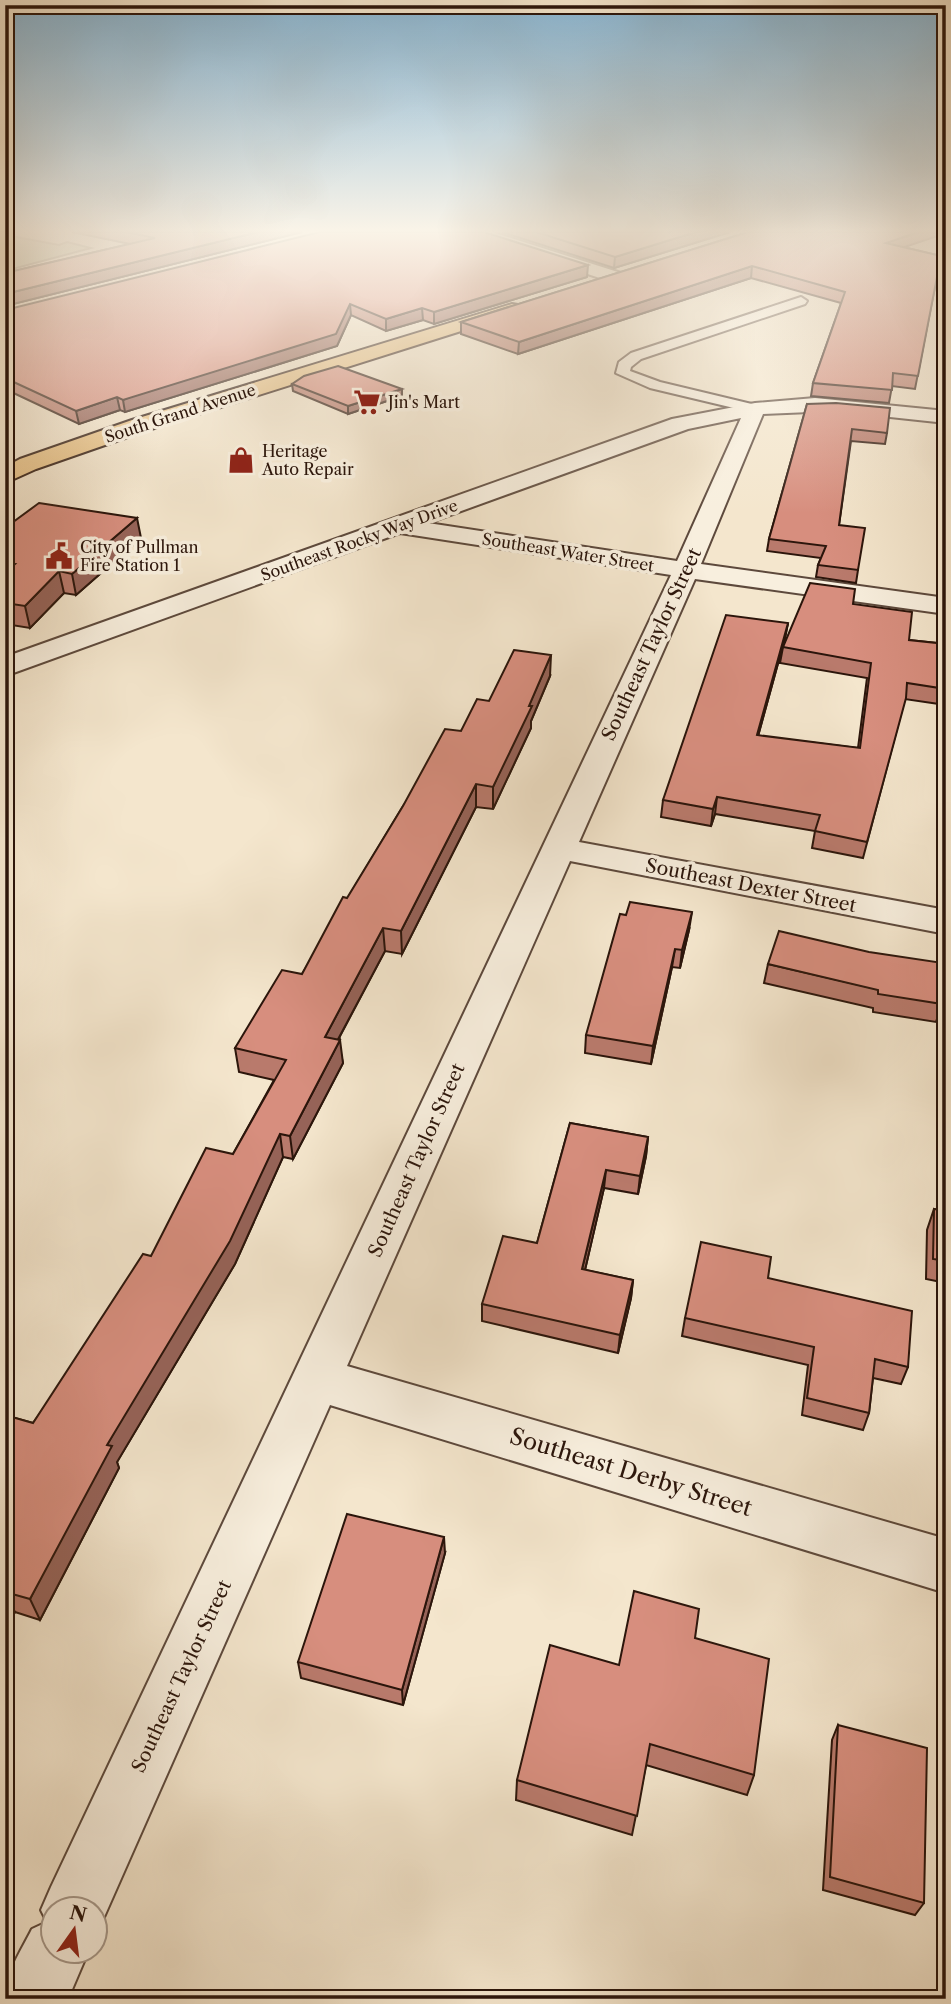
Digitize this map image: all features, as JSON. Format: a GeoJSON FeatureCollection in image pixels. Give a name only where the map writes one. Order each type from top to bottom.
{"type":"FeatureCollection","features":[{"type":"Feature","properties":{"kind":"main road","name":"South Grand Avenue"},"geometry":{"type":"LineString","coordinates":[[5,475],[28,464],[140,425],[457,326]]}},
{"type":"Feature","properties":{"kind":"street","name":"Southeast Rocky Way Drive"},"geometry":{"type":"LineString","coordinates":[[5,667],[680,424],[714,415],[755,409],[834,405],[946,417]]}},
{"type":"Feature","properties":{"kind":"street","name":"Southeast Taylor Street"},"geometry":{"type":"LineString","coordinates":[[80,1896],[685,570],[755,409]]}},
{"type":"Feature","properties":{"kind":"street","name":"Southeast Water Street"},"geometry":{"type":"LineString","coordinates":[[399,526],[685,570],[946,606]]}},
{"type":"Feature","properties":{"kind":"street","name":"Southeast Dexter Street"},"geometry":{"type":"LineString","coordinates":[[557,848],[946,922]]}},
{"type":"Feature","properties":{"kind":"street","name":"Southeast Derby Street"},"geometry":{"type":"LineString","coordinates":[[316,1379],[946,1566]]}},
{"type":"Feature","properties":{"kind":"street"},"geometry":{"type":"LineString","coordinates":[[33,1999],[48,1966]]}},
{"type":"Feature","properties":{"kind":"lane"},"geometry":{"type":"LineString","coordinates":[[726,326],[636,356],[624,365],[623,373],[644,384],[727,400],[755,409]]}},
{"type":"Feature","properties":{"kind":"building"},"geometry":{"type":"Polygon","coordinates":[[[5,326],[340,326],[336,334],[123,400],[117,397],[76,411],[5,378],[5,326]]]}},
{"type":"Feature","properties":{"kind":"building"},"geometry":{"type":"Polygon","coordinates":[[[471,326],[570,326],[519,342],[471,326]]]}},
{"type":"Feature","properties":{"kind":"building"},"geometry":{"type":"Polygon","coordinates":[[[833,326],[928,326],[918,376],[893,373],[892,390],[813,383],[833,326]]]}},
{"type":"Feature","properties":{"kind":"building"},"geometry":{"type":"Polygon","coordinates":[[[338,366],[402,389],[348,406],[292,384],[304,376],[338,366]]]}},
{"type":"Feature","properties":{"kind":"building"},"geometry":{"type":"Polygon","coordinates":[[[836,403],[890,408],[887,433],[852,429],[839,525],[865,528],[858,570],[818,565],[826,546],[769,539],[807,404],[836,403]]]}},
{"type":"Feature","properties":{"kind":"building"},"geometry":{"type":"Polygon","coordinates":[[[39,503],[137,518],[72,574],[59,571],[25,606],[5,603],[5,573],[15,564],[5,563],[5,528],[39,503]]]}},
{"type":"Feature","properties":{"kind":"building"},"geometry":{"type":"Polygon","coordinates":[[[810,583],[855,589],[853,604],[912,612],[909,640],[946,644],[946,689],[907,683],[906,698],[867,842],[815,831],[820,815],[717,797],[713,809],[663,800],[726,615],[788,623],[757,735],[860,748],[871,663],[783,647],[810,583]]]}},
{"type":"Feature","properties":{"kind":"building"},"geometry":{"type":"Polygon","coordinates":[[[514,650],[551,655],[529,706],[532,706],[493,787],[476,784],[401,931],[383,928],[325,1037],[340,1040],[290,1136],[280,1134],[230,1241],[107,1445],[112,1446],[30,1599],[5,1592],[5,1415],[33,1423],[143,1254],[151,1256],[206,1148],[233,1154],[286,1060],[235,1048],[282,970],[302,974],[343,897],[347,898],[403,806],[445,729],[461,731],[477,699],[489,701],[514,650]]]}},
{"type":"Feature","properties":{"kind":"building"},"geometry":{"type":"Polygon","coordinates":[[[630,902],[692,912],[682,950],[675,949],[653,1046],[586,1035],[620,914],[626,915],[630,902]]]}},
{"type":"Feature","properties":{"kind":"building"},"geometry":{"type":"Polygon","coordinates":[[[779,931],[869,952],[943,963],[942,1004],[878,994],[878,990],[768,964],[779,931]]]}},
{"type":"Feature","properties":{"kind":"building"},"geometry":{"type":"Polygon","coordinates":[[[570,1123],[648,1137],[640,1176],[606,1170],[582,1269],[633,1280],[620,1335],[482,1304],[503,1236],[537,1243],[570,1123]]]}},
{"type":"Feature","properties":{"kind":"building"},"geometry":{"type":"Polygon","coordinates":[[[934,1209],[946,1211],[946,1261],[933,1259],[934,1209]]]}},
{"type":"Feature","properties":{"kind":"building"},"geometry":{"type":"Polygon","coordinates":[[[701,1242],[771,1257],[768,1278],[912,1311],[908,1367],[875,1359],[869,1413],[807,1398],[814,1347],[685,1318],[701,1242]]]}},
{"type":"Feature","properties":{"kind":"building"},"geometry":{"type":"Polygon","coordinates":[[[347,1514],[444,1537],[402,1690],[298,1662],[347,1514]]]}},
{"type":"Feature","properties":{"kind":"building"},"geometry":{"type":"Polygon","coordinates":[[[634,1591],[699,1609],[695,1638],[769,1659],[754,1775],[650,1744],[637,1816],[517,1780],[550,1645],[619,1665],[634,1591]]]}},
{"type":"Feature","properties":{"kind":"building"},"geometry":{"type":"Polygon","coordinates":[[[838,1725],[927,1748],[924,1903],[830,1877],[838,1725]]]}},
{"type":"Feature","properties":{"kind":"place","name":"Jin's Mart"},"geometry":{"type":"Point","coordinates":[367,402]}},
{"type":"Feature","properties":{"kind":"place","name":"Heritage Auto Repair"},"geometry":{"type":"Point","coordinates":[241,460]}},
{"type":"Feature","properties":{"kind":"place","name":"City of Pullman Fire Station 1"},"geometry":{"type":"Point","coordinates":[59,556]}}]}
